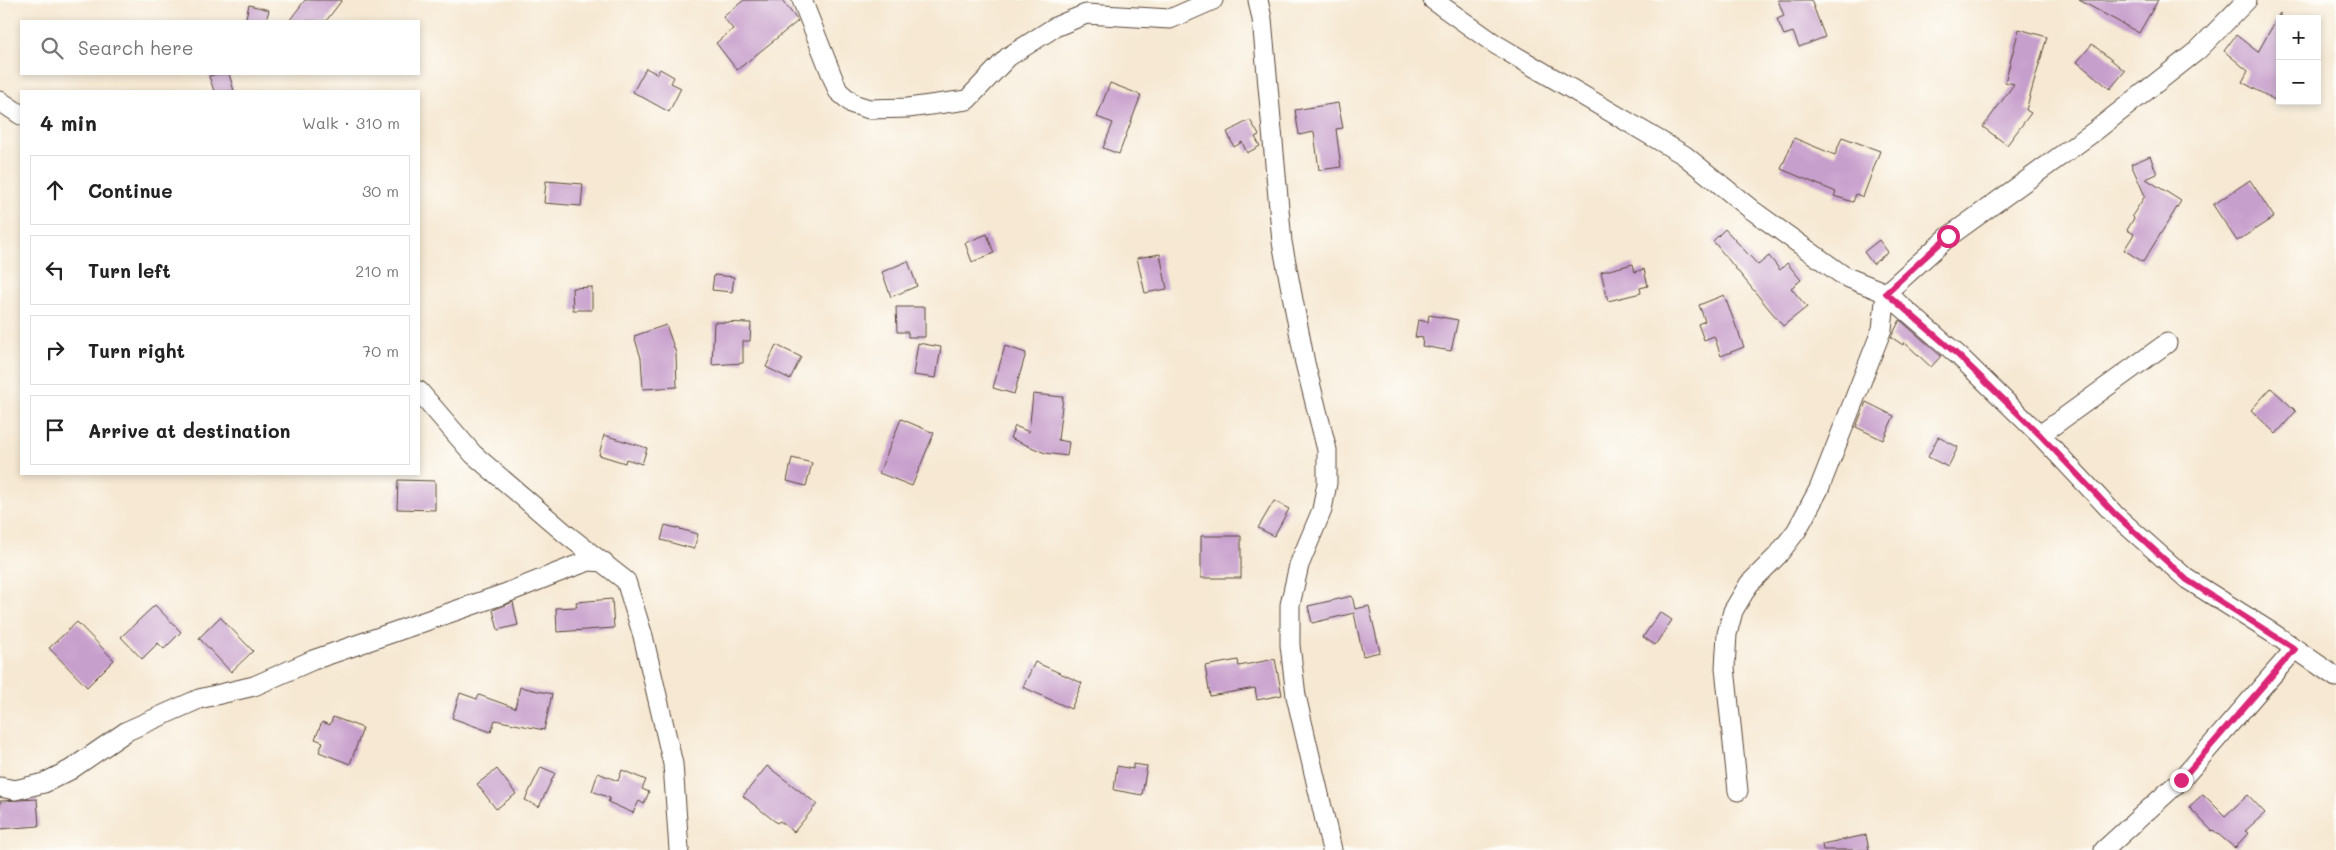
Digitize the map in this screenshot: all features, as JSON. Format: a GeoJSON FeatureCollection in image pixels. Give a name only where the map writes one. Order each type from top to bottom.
{"type":"FeatureCollection","features":[{"type":"Feature","properties":{"kind":"street"},"geometry":{"type":"LineString","coordinates":[[802,0],[838,91],[853,104],[869,109],[908,108],[967,100],[1008,57],[1055,27],[1086,14],[1170,19],[1213,0]]}},
{"type":"Feature","properties":{"kind":"street"},"geometry":{"type":"LineString","coordinates":[[1258,0],[1262,18],[1282,242],[1305,363],[1327,450],[1327,483],[1322,510],[1299,566],[1290,605],[1290,645],[1296,696],[1332,850]]}},
{"type":"Feature","properties":{"kind":"street"},"geometry":{"type":"LineString","coordinates":[[1433,0],[1495,44],[1684,155],[1752,210],[1844,276],[1886,293],[1959,356],[2040,435],[2115,514],[2187,580],[2336,677]]}},
{"type":"Feature","properties":{"kind":"street"},"geometry":{"type":"LineString","coordinates":[[1738,791],[1725,668],[1727,634],[1733,611],[1749,584],[1778,555],[1797,530],[1819,489],[1882,329],[1886,293],[1948,236],[2095,131],[2198,50],[2247,0]]}},
{"type":"Feature","properties":{"kind":"street"},"geometry":{"type":"LineString","coordinates":[[0,101],[20,114]]}},
{"type":"Feature","properties":{"kind":"street"},"geometry":{"type":"LineString","coordinates":[[2040,435],[2168,343]]}},
{"type":"Feature","properties":{"kind":"street"},"geometry":{"type":"LineString","coordinates":[[420,392],[473,454],[566,534],[626,581],[643,636],[673,764],[680,850]]}},
{"type":"Feature","properties":{"kind":"street"},"geometry":{"type":"LineString","coordinates":[[0,787],[15,790],[44,783],[70,770],[127,731],[199,699],[254,686],[312,660],[504,594],[589,561],[604,562]]}},
{"type":"Feature","properties":{"kind":"street"},"geometry":{"type":"LineString","coordinates":[[2104,850],[2123,843],[2181,780],[2295,649]]}},
{"type":"Feature","properties":{"kind":"building"},"geometry":{"type":"Polygon","coordinates":[[[305,0],[342,0],[327,20],[290,20],[305,0]]]}},
{"type":"Feature","properties":{"kind":"building"},"geometry":{"type":"Polygon","coordinates":[[[744,0],[782,0],[798,21],[737,70],[716,43],[733,29],[723,17],[744,0]]]}},
{"type":"Feature","properties":{"kind":"building"},"geometry":{"type":"Polygon","coordinates":[[[1778,0],[1811,0],[1825,37],[1799,47],[1793,32],[1784,35],[1777,19],[1784,16],[1778,0]]]}},
{"type":"Feature","properties":{"kind":"building"},"geometry":{"type":"Polygon","coordinates":[[[2079,0],[2158,0],[2139,33],[2079,0]]]}},
{"type":"Feature","properties":{"kind":"building"},"geometry":{"type":"Polygon","coordinates":[[[249,5],[269,10],[266,20],[245,20],[249,5]]]}},
{"type":"Feature","properties":{"kind":"building"},"geometry":{"type":"Polygon","coordinates":[[[2276,20],[2276,101],[2242,82],[2248,71],[2224,51],[2236,35],[2258,52],[2276,20]]]}},
{"type":"Feature","properties":{"kind":"building"},"geometry":{"type":"Polygon","coordinates":[[[2019,29],[2047,37],[2026,110],[2031,113],[2007,145],[1983,127],[2014,84],[2005,82],[2019,29]]]}},
{"type":"Feature","properties":{"kind":"building"},"geometry":{"type":"Polygon","coordinates":[[[2092,44],[2125,71],[2110,89],[2077,62],[2092,44]]]}},
{"type":"Feature","properties":{"kind":"building"},"geometry":{"type":"Polygon","coordinates":[[[646,68],[657,74],[660,69],[674,77],[671,83],[681,88],[669,112],[633,92],[646,68]]]}},
{"type":"Feature","properties":{"kind":"building"},"geometry":{"type":"Polygon","coordinates":[[[229,75],[234,90],[214,90],[209,76],[229,75]]]}},
{"type":"Feature","properties":{"kind":"building"},"geometry":{"type":"Polygon","coordinates":[[[1110,83],[1141,95],[1119,154],[1103,148],[1113,123],[1097,117],[1110,83]]]}},
{"type":"Feature","properties":{"kind":"building"},"geometry":{"type":"Polygon","coordinates":[[[1338,103],[1343,128],[1336,129],[1341,167],[1319,170],[1314,132],[1299,135],[1295,110],[1338,103]]]}},
{"type":"Feature","properties":{"kind":"building"},"geometry":{"type":"Polygon","coordinates":[[[1250,120],[1259,135],[1255,137],[1260,146],[1247,153],[1242,142],[1234,147],[1227,132],[1250,120]]]}},
{"type":"Feature","properties":{"kind":"building"},"geometry":{"type":"Polygon","coordinates":[[[1842,137],[1880,151],[1863,197],[1856,194],[1853,202],[1834,196],[1836,192],[1781,169],[1794,138],[1835,155],[1842,137]]]}},
{"type":"Feature","properties":{"kind":"building"},"geometry":{"type":"Polygon","coordinates":[[[2150,156],[2157,174],[2146,179],[2181,201],[2143,262],[2124,250],[2134,234],[2127,230],[2134,218],[2132,216],[2145,196],[2131,164],[2150,156]]]}},
{"type":"Feature","properties":{"kind":"building"},"geometry":{"type":"Polygon","coordinates":[[[2250,180],[2274,217],[2237,241],[2213,205],[2250,180]]]}},
{"type":"Feature","properties":{"kind":"building"},"geometry":{"type":"Polygon","coordinates":[[[546,181],[583,184],[581,206],[544,203],[546,181]]]}},
{"type":"Feature","properties":{"kind":"building"},"geometry":{"type":"Polygon","coordinates":[[[1725,229],[1758,265],[1769,256],[1780,270],[1787,263],[1801,280],[1791,288],[1807,307],[1783,326],[1713,241],[1725,229]]]}},
{"type":"Feature","properties":{"kind":"building"},"geometry":{"type":"Polygon","coordinates":[[[987,234],[994,253],[972,262],[965,243],[987,234]]]}},
{"type":"Feature","properties":{"kind":"building"},"geometry":{"type":"Polygon","coordinates":[[[1879,240],[1888,252],[1873,264],[1864,252],[1879,240]]]}},
{"type":"Feature","properties":{"kind":"building"},"geometry":{"type":"Polygon","coordinates":[[[1160,254],[1167,289],[1145,293],[1137,258],[1160,254]]]}},
{"type":"Feature","properties":{"kind":"building"},"geometry":{"type":"Polygon","coordinates":[[[908,261],[917,286],[891,297],[882,272],[908,261]]]}},
{"type":"Feature","properties":{"kind":"building"},"geometry":{"type":"Polygon","coordinates":[[[1633,264],[1635,272],[1644,269],[1648,286],[1640,288],[1641,293],[1608,301],[1601,272],[1633,264]]]}},
{"type":"Feature","properties":{"kind":"building"},"geometry":{"type":"Polygon","coordinates":[[[714,275],[734,277],[732,292],[712,290],[714,275]]]}},
{"type":"Feature","properties":{"kind":"building"},"geometry":{"type":"Polygon","coordinates":[[[592,287],[592,310],[573,310],[572,288],[592,287]]]}},
{"type":"Feature","properties":{"kind":"building"},"geometry":{"type":"Polygon","coordinates":[[[1724,295],[1744,347],[1721,356],[1714,336],[1704,340],[1698,324],[1705,321],[1699,305],[1724,295]]]}},
{"type":"Feature","properties":{"kind":"building"},"geometry":{"type":"Polygon","coordinates":[[[896,307],[925,307],[925,337],[908,337],[908,332],[897,332],[896,307]]]}},
{"type":"Feature","properties":{"kind":"building"},"geometry":{"type":"Polygon","coordinates":[[[1429,315],[1458,320],[1451,351],[1422,346],[1423,338],[1415,337],[1418,320],[1428,322],[1429,315]]]}},
{"type":"Feature","properties":{"kind":"building"},"geometry":{"type":"Polygon","coordinates":[[[1900,320],[1941,356],[1931,367],[1904,342],[1903,345],[1891,337],[1900,320]]]}},
{"type":"Feature","properties":{"kind":"building"},"geometry":{"type":"Polygon","coordinates":[[[714,322],[751,323],[750,341],[743,341],[743,363],[712,365],[714,322]]]}},
{"type":"Feature","properties":{"kind":"building"},"geometry":{"type":"Polygon","coordinates":[[[666,325],[676,353],[677,387],[643,389],[641,358],[634,336],[666,325]]]}},
{"type":"Feature","properties":{"kind":"building"},"geometry":{"type":"Polygon","coordinates":[[[918,343],[941,347],[936,378],[913,375],[918,343]]]}},
{"type":"Feature","properties":{"kind":"building"},"geometry":{"type":"Polygon","coordinates":[[[776,345],[801,357],[790,379],[766,367],[776,345]]]}},
{"type":"Feature","properties":{"kind":"building"},"geometry":{"type":"Polygon","coordinates":[[[1005,346],[1026,353],[1014,394],[993,388],[1005,346]]]}},
{"type":"Feature","properties":{"kind":"building"},"geometry":{"type":"Polygon","coordinates":[[[2271,388],[2296,411],[2276,434],[2251,410],[2271,388]]]}},
{"type":"Feature","properties":{"kind":"building"},"geometry":{"type":"Polygon","coordinates":[[[1033,394],[1063,397],[1058,440],[1069,442],[1067,456],[1045,453],[1010,438],[1015,426],[1029,432],[1033,394]]]}},
{"type":"Feature","properties":{"kind":"building"},"geometry":{"type":"Polygon","coordinates":[[[1866,402],[1894,416],[1883,440],[1856,427],[1866,402]]]}},
{"type":"Feature","properties":{"kind":"building"},"geometry":{"type":"Polygon","coordinates":[[[901,419],[934,433],[912,486],[879,473],[901,419]]]}},
{"type":"Feature","properties":{"kind":"building"},"geometry":{"type":"Polygon","coordinates":[[[604,435],[647,448],[642,464],[626,459],[625,463],[599,455],[604,435]]]}},
{"type":"Feature","properties":{"kind":"building"},"geometry":{"type":"Polygon","coordinates":[[[1938,437],[1958,447],[1948,467],[1928,457],[1938,437]]]}},
{"type":"Feature","properties":{"kind":"building"},"geometry":{"type":"Polygon","coordinates":[[[792,458],[812,463],[806,486],[787,481],[792,458]]]}},
{"type":"Feature","properties":{"kind":"building"},"geometry":{"type":"Polygon","coordinates":[[[398,480],[435,481],[435,510],[397,509],[398,480]]]}},
{"type":"Feature","properties":{"kind":"building"},"geometry":{"type":"Polygon","coordinates":[[[1274,501],[1289,509],[1274,536],[1258,528],[1274,501]]]}},
{"type":"Feature","properties":{"kind":"building"},"geometry":{"type":"Polygon","coordinates":[[[665,525],[698,534],[694,549],[661,540],[665,525]]]}},
{"type":"Feature","properties":{"kind":"building"},"geometry":{"type":"Polygon","coordinates":[[[1201,536],[1241,536],[1241,578],[1201,578],[1201,536]]]}},
{"type":"Feature","properties":{"kind":"building"},"geometry":{"type":"Polygon","coordinates":[[[1352,596],[1355,609],[1369,606],[1380,652],[1363,656],[1354,613],[1312,623],[1308,606],[1352,596]]]}},
{"type":"Feature","properties":{"kind":"building"},"geometry":{"type":"Polygon","coordinates":[[[612,599],[614,628],[557,632],[556,608],[577,607],[576,602],[612,599]]]}},
{"type":"Feature","properties":{"kind":"building"},"geometry":{"type":"Polygon","coordinates":[[[513,602],[518,625],[498,630],[493,610],[513,602]]]}},
{"type":"Feature","properties":{"kind":"building"},"geometry":{"type":"Polygon","coordinates":[[[155,605],[181,632],[164,649],[158,643],[142,659],[121,637],[155,605]]]}},
{"type":"Feature","properties":{"kind":"building"},"geometry":{"type":"Polygon","coordinates":[[[1660,612],[1672,620],[1655,645],[1643,637],[1660,612]]]}},
{"type":"Feature","properties":{"kind":"building"},"geometry":{"type":"Polygon","coordinates":[[[220,617],[253,651],[231,672],[199,638],[220,617]]]}},
{"type":"Feature","properties":{"kind":"building"},"geometry":{"type":"Polygon","coordinates":[[[77,622],[114,660],[87,687],[49,648],[77,622]]]}},
{"type":"Feature","properties":{"kind":"building"},"geometry":{"type":"Polygon","coordinates":[[[1275,659],[1282,695],[1257,700],[1255,688],[1210,696],[1205,666],[1238,660],[1239,666],[1275,659]]]}},
{"type":"Feature","properties":{"kind":"building"},"geometry":{"type":"Polygon","coordinates":[[[1035,662],[1082,683],[1071,709],[1023,687],[1035,662]]]}},
{"type":"Feature","properties":{"kind":"building"},"geometry":{"type":"Polygon","coordinates":[[[520,687],[552,694],[544,730],[495,720],[491,732],[452,718],[460,693],[477,699],[479,695],[515,708],[520,687]]]}},
{"type":"Feature","properties":{"kind":"building"},"geometry":{"type":"Polygon","coordinates":[[[333,717],[363,728],[350,764],[319,752],[323,742],[315,739],[322,722],[330,725],[333,717]]]}},
{"type":"Feature","properties":{"kind":"building"},"geometry":{"type":"Polygon","coordinates":[[[1133,764],[1147,766],[1142,795],[1114,790],[1117,766],[1133,769],[1133,764]]]}},
{"type":"Feature","properties":{"kind":"building"},"geometry":{"type":"Polygon","coordinates":[[[767,766],[817,804],[794,832],[780,821],[777,823],[743,796],[767,766]]]}},
{"type":"Feature","properties":{"kind":"building"},"geometry":{"type":"Polygon","coordinates":[[[541,767],[555,773],[539,807],[525,800],[541,767]]]}},
{"type":"Feature","properties":{"kind":"building"},"geometry":{"type":"Polygon","coordinates":[[[497,769],[516,794],[496,809],[477,784],[497,769]]]}},
{"type":"Feature","properties":{"kind":"building"},"geometry":{"type":"Polygon","coordinates":[[[622,770],[646,780],[642,789],[649,792],[644,804],[639,801],[633,813],[608,802],[610,798],[592,791],[598,773],[618,781],[622,770]]]}},
{"type":"Feature","properties":{"kind":"building"},"geometry":{"type":"Polygon","coordinates":[[[2203,794],[2225,816],[2248,795],[2265,813],[2245,831],[2248,833],[2235,848],[2212,831],[2189,807],[2203,794]]]}},
{"type":"Feature","properties":{"kind":"building"},"geometry":{"type":"Polygon","coordinates":[[[37,799],[39,826],[0,829],[0,801],[37,799]]]}},
{"type":"Feature","properties":{"kind":"building"},"geometry":{"type":"Polygon","coordinates":[[[1866,835],[1869,850],[1823,850],[1822,844],[1866,835]]]}},
{"type":"Feature","properties":{"kind":"route"},"geometry":{"type":"LineString","coordinates":[[1948,236],[1886,293],[1959,356],[2040,435],[2115,514],[2187,580],[2295,649],[2181,780]]}}]}
